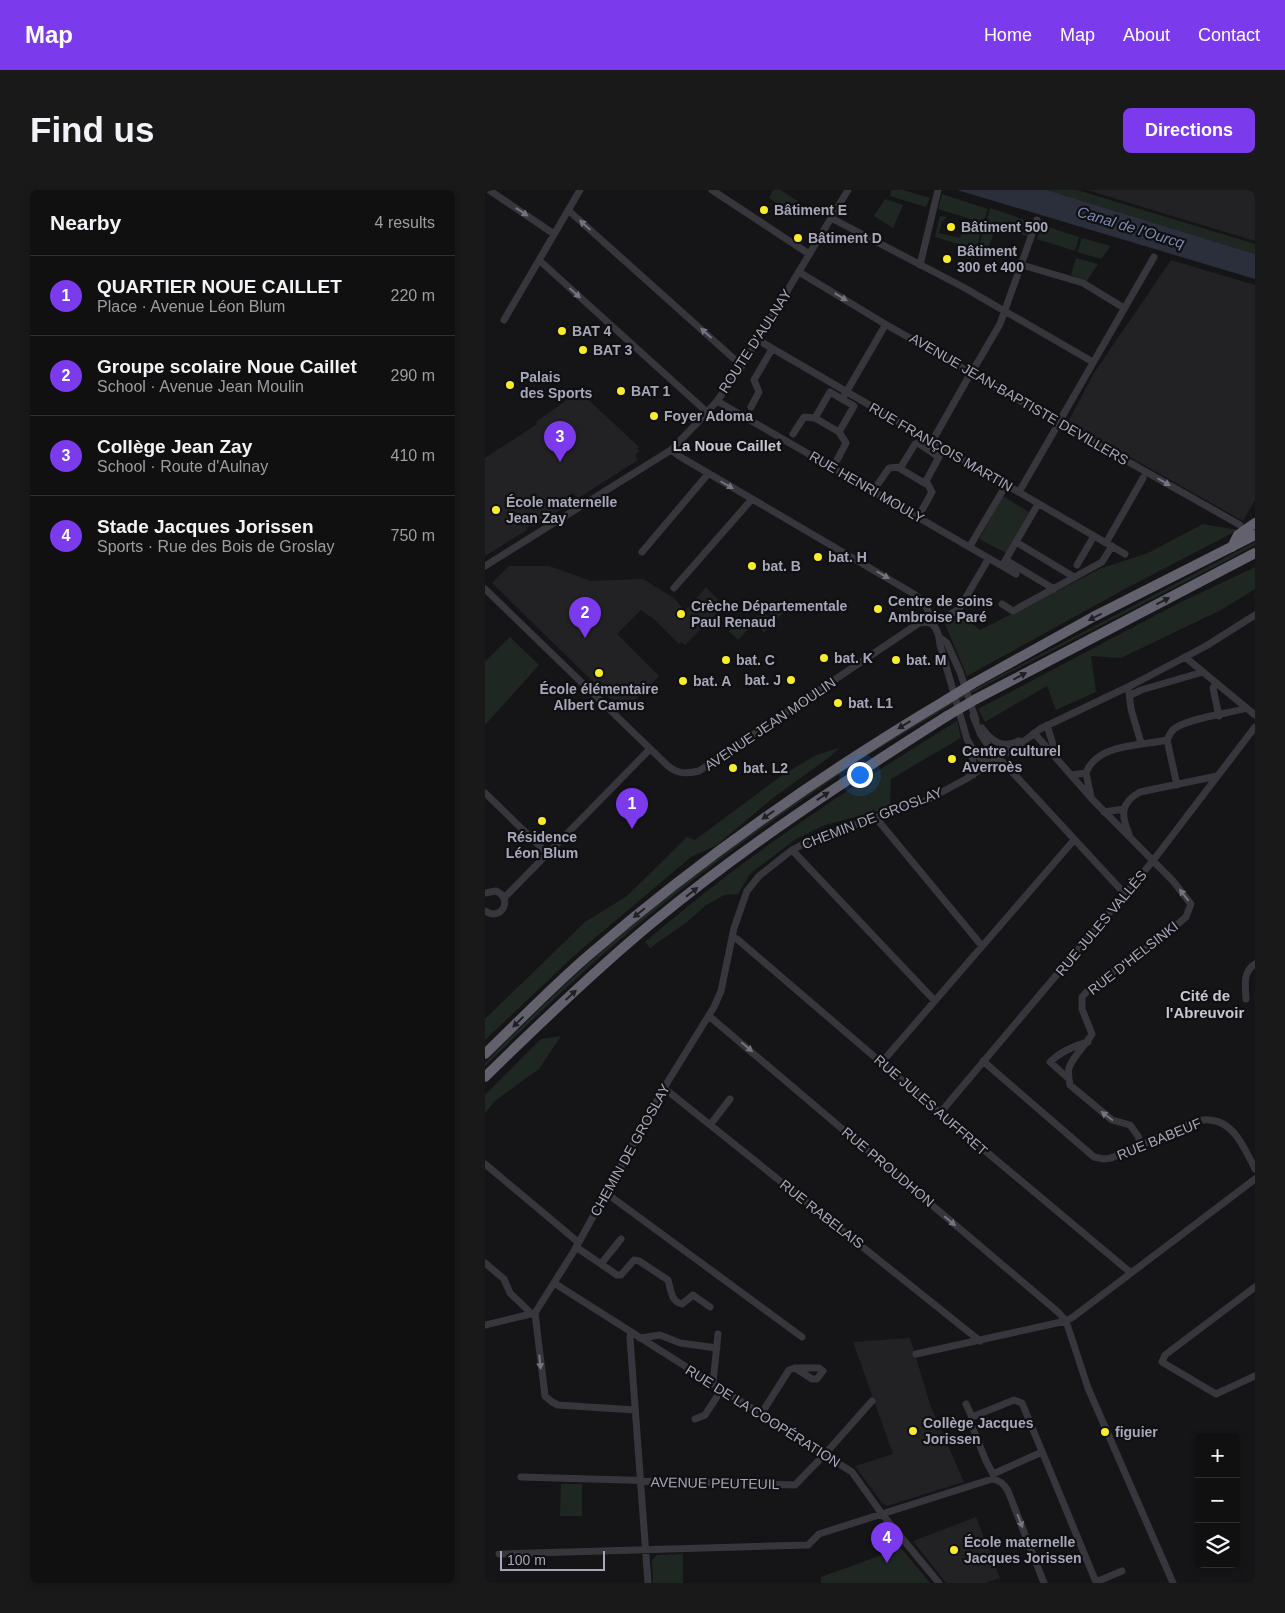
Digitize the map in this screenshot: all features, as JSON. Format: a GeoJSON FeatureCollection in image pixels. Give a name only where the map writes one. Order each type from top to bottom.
{"type":"FeatureCollection","features":[{"type":"Feature","properties":{"kind":"highway"},"geometry":{"type":"LineString","coordinates":[[1232,548],[1238,535],[1255,523]]}},
{"type":"Feature","properties":{"kind":"highway"},"geometry":{"type":"LineString","coordinates":[[485,1054],[575,967],[679,881],[768,815],[878,740],[972,684],[1076,626],[1255,535]]}},
{"type":"Feature","properties":{"kind":"highway"},"geometry":{"type":"LineString","coordinates":[[485,1077],[588,979],[653,922],[799,812],[947,716],[1255,553]]}},
{"type":"Feature","properties":{"kind":"street"},"geometry":{"type":"LineString","coordinates":[[489,190],[554,234]]}},
{"type":"Feature","properties":{"kind":"street"},"geometry":{"type":"LineString","coordinates":[[504,320],[580,190]]}},
{"type":"Feature","properties":{"kind":"street"},"geometry":{"type":"LineString","coordinates":[[712,190],[809,254]]}},
{"type":"Feature","properties":{"kind":"street","name":"ROUTE D'AULNAY"},"geometry":{"type":"LineString","coordinates":[[485,566],[671,450],[708,413],[742,366],[848,190]]}},
{"type":"Feature","properties":{"kind":"street"},"geometry":{"type":"LineString","coordinates":[[920,265],[938,190]]}},
{"type":"Feature","properties":{"kind":"street"},"geometry":{"type":"LineString","coordinates":[[568,210],[742,366]]}},
{"type":"Feature","properties":{"kind":"street"},"geometry":{"type":"LineString","coordinates":[[831,218],[963,287],[1093,362]]}},
{"type":"Feature","properties":{"kind":"street"},"geometry":{"type":"LineString","coordinates":[[930,445],[1000,324],[1037,220]]}},
{"type":"Feature","properties":{"kind":"street"},"geometry":{"type":"LineString","coordinates":[[1019,492],[1154,257]]}},
{"type":"Feature","properties":{"kind":"street"},"geometry":{"type":"LineString","coordinates":[[539,260],[708,413]]}},
{"type":"Feature","properties":{"kind":"street"},"geometry":{"type":"LineString","coordinates":[[1022,265],[1083,284],[1124,308]]}},
{"type":"Feature","properties":{"kind":"street","name":"AVENUE JEAN-BAPTISTE DEVILLERS"},"geometry":{"type":"LineString","coordinates":[[799,272],[970,375],[1241,525]]}},
{"type":"Feature","properties":{"kind":"street"},"geometry":{"type":"LineString","coordinates":[[844,396],[883,329]]}},
{"type":"Feature","properties":{"kind":"street","name":"RUE FRANÇOIS MARTIN"},"geometry":{"type":"LineString","coordinates":[[758,340],[844,396],[930,445],[1019,492],[1125,554]]}},
{"type":"Feature","properties":{"kind":"street"},"geometry":{"type":"LineString","coordinates":[[751,407],[759,392],[754,380],[772,349]]}},
{"type":"Feature","properties":{"kind":"street"},"geometry":{"type":"LineString","coordinates":[[815,418],[830,392],[844,396],[854,406],[839,432]]}},
{"type":"Feature","properties":{"kind":"street","name":"RUE HENRI MOULY"},"geometry":{"type":"LineString","coordinates":[[717,401],[989,558],[1004,563],[1016,574]]}},
{"type":"Feature","properties":{"kind":"street"},"geometry":{"type":"LineString","coordinates":[[793,434],[804,416],[815,418],[839,432],[846,443],[837,460]]}},
{"type":"Feature","properties":{"kind":"street"},"geometry":{"type":"LineString","coordinates":[[899,468],[903,466],[915,444],[930,445],[939,457],[926,484]]}},
{"type":"Feature","properties":{"kind":"street"},"geometry":{"type":"LineString","coordinates":[[671,450],[708,474],[917,595],[929,611],[932,624],[936,627],[973,762],[973,775]]}},
{"type":"Feature","properties":{"kind":"street"},"geometry":{"type":"LineString","coordinates":[[878,484],[889,468],[899,468],[926,484],[932,492],[922,510]]}},
{"type":"Feature","properties":{"kind":"street"},"geometry":{"type":"LineString","coordinates":[[642,552],[708,474]]}},
{"type":"Feature","properties":{"kind":"street"},"geometry":{"type":"LineString","coordinates":[[1002,604],[1013,611],[1102,562],[1109,544],[1143,478]]}},
{"type":"Feature","properties":{"kind":"street"},"geometry":{"type":"LineString","coordinates":[[970,546],[1006,485]]}},
{"type":"Feature","properties":{"kind":"street"},"geometry":{"type":"LineString","coordinates":[[674,588],[752,499]]}},
{"type":"Feature","properties":{"kind":"street"},"geometry":{"type":"LineString","coordinates":[[1038,504],[1004,563],[1054,589]]}},
{"type":"Feature","properties":{"kind":"street"},"geometry":{"type":"LineString","coordinates":[[1077,564],[1094,536]]}},
{"type":"Feature","properties":{"kind":"street"},"geometry":{"type":"LineString","coordinates":[[1016,542],[1074,577]]}},
{"type":"Feature","properties":{"kind":"street"},"geometry":{"type":"LineString","coordinates":[[951,614],[959,609],[989,558]]}},
{"type":"Feature","properties":{"kind":"street","name":"AVENUE JEAN MOULIN"},"geometry":{"type":"LineString","coordinates":[[486,591],[667,766],[684,774],[699,771],[919,623],[926,622],[932,624]]}},
{"type":"Feature","properties":{"kind":"street","name":"CHEMIN DE GROSLAY"},"geometry":{"type":"LineString","coordinates":[[533,1314],[554,1283],[664,1088],[709,1016],[721,991],[733,928],[747,891],[753,882],[792,850],[813,839],[927,800],[973,775],[1047,725],[1127,687],[1206,646],[1255,615]]}},
{"type":"Feature","properties":{"kind":"street"},"geometry":{"type":"LineString","coordinates":[[939,637],[947,642],[960,672],[973,716],[980,733],[989,747],[1124,894]]}},
{"type":"Feature","properties":{"kind":"street"},"geometry":{"type":"LineString","coordinates":[[1185,656],[1255,715]]}},
{"type":"Feature","properties":{"kind":"street"},"geometry":{"type":"LineString","coordinates":[[1131,695],[1141,690],[1203,672]]}},
{"type":"Feature","properties":{"kind":"street"},"geometry":{"type":"LineString","coordinates":[[1217,683],[1213,688],[1219,716]]}},
{"type":"Feature","properties":{"kind":"street"},"geometry":{"type":"LineString","coordinates":[[1127,687],[1131,695],[1131,709],[1141,744]]}},
{"type":"Feature","properties":{"kind":"street"},"geometry":{"type":"LineString","coordinates":[[1177,785],[1167,740],[1171,732],[1177,727],[1247,708]]}},
{"type":"Feature","properties":{"kind":"street"},"geometry":{"type":"LineString","coordinates":[[973,716],[987,735],[1003,745],[1012,744],[1034,733],[1092,799],[1152,862]]}},
{"type":"Feature","properties":{"kind":"street"},"geometry":{"type":"LineString","coordinates":[[1047,725],[1058,760]]}},
{"type":"Feature","properties":{"kind":"street","name":"RUE JULES VALLÈS"},"geometry":{"type":"LineString","coordinates":[[940,1113],[1152,862],[1255,727]]}},
{"type":"Feature","properties":{"kind":"street"},"geometry":{"type":"LineString","coordinates":[[967,739],[981,760],[989,763]]}},
{"type":"Feature","properties":{"kind":"street"},"geometry":{"type":"LineString","coordinates":[[1092,799],[1086,772],[1094,759],[1102,753],[1167,740]]}},
{"type":"Feature","properties":{"kind":"street"},"geometry":{"type":"LineString","coordinates":[[504,898],[650,750]]}},
{"type":"Feature","properties":{"kind":"street"},"geometry":{"type":"LineString","coordinates":[[1071,775],[1086,772]]}},
{"type":"Feature","properties":{"kind":"street"},"geometry":{"type":"LineString","coordinates":[[1131,840],[1122,815],[1126,804],[1134,796],[1140,792],[1217,776]]}},
{"type":"Feature","properties":{"kind":"street"},"geometry":{"type":"LineString","coordinates":[[487,798],[547,854]]}},
{"type":"Feature","properties":{"kind":"street"},"geometry":{"type":"LineString","coordinates":[[1104,812],[1124,809]]}},
{"type":"Feature","properties":{"kind":"street"},"geometry":{"type":"LineString","coordinates":[[876,818],[982,946]]}},
{"type":"Feature","properties":{"kind":"street"},"geometry":{"type":"LineString","coordinates":[[881,1062],[1074,840]]}},
{"type":"Feature","properties":{"kind":"street"},"geometry":{"type":"LineString","coordinates":[[792,850],[935,1001]]}},
{"type":"Feature","properties":{"kind":"street","name":"RUE D'HELSINKI"},"geometry":{"type":"LineString","coordinates":[[1088,1042],[1093,1034],[1082,1009],[1082,997],[1092,986],[1159,940],[1186,917],[1191,904],[1173,881],[1152,862]]}},
{"type":"Feature","properties":{"kind":"street"},"geometry":{"type":"LineString","coordinates":[[485,894],[496,891],[504,898],[505,905],[497,914],[486,915]]}},
{"type":"Feature","properties":{"kind":"street","name":"RUE JULES AUFFRET"},"geometry":{"type":"LineString","coordinates":[[732,937],[737,939],[1131,1274]]}},
{"type":"Feature","properties":{"kind":"street"},"geometry":{"type":"LineString","coordinates":[[1246,999],[1246,974],[1251,966],[1255,964]]}},
{"type":"Feature","properties":{"kind":"street","name":"RUE PROUDHON"},"geometry":{"type":"LineString","coordinates":[[709,1016],[1066,1320]]}},
{"type":"Feature","properties":{"kind":"street"},"geometry":{"type":"LineString","coordinates":[[1069,1079],[1050,1062],[1072,1046],[1088,1042]]}},
{"type":"Feature","properties":{"kind":"street"},"geometry":{"type":"LineString","coordinates":[[1088,1042],[1073,1061],[1069,1070],[1070,1085],[1112,1120],[1130,1125],[1138,1136],[1141,1146]]}},
{"type":"Feature","properties":{"kind":"street","name":"RUE BABEUF"},"geometry":{"type":"LineString","coordinates":[[983,1061],[1093,1157],[1111,1158],[1193,1122],[1208,1120],[1231,1127],[1255,1169]]}},
{"type":"Feature","properties":{"kind":"street","name":"RUE RABELAIS"},"geometry":{"type":"LineString","coordinates":[[664,1088],[980,1341]]}},
{"type":"Feature","properties":{"kind":"street"},"geometry":{"type":"LineString","coordinates":[[710,1125],[729,1100]]}},
{"type":"Feature","properties":{"kind":"street"},"geometry":{"type":"LineString","coordinates":[[485,1164],[577,1244],[617,1275],[621,1275],[634,1260],[639,1261],[668,1280],[673,1299],[677,1303],[682,1304],[693,1295],[710,1306]]}},
{"type":"Feature","properties":{"kind":"street"},"geometry":{"type":"LineString","coordinates":[[917,1354],[1066,1320],[1131,1274],[1255,1179]]}},
{"type":"Feature","properties":{"kind":"street"},"geometry":{"type":"LineString","coordinates":[[606,1193],[802,1337]]}},
{"type":"Feature","properties":{"kind":"street"},"geometry":{"type":"LineString","coordinates":[[601,1264],[621,1239]]}},
{"type":"Feature","properties":{"kind":"street"},"geometry":{"type":"LineString","coordinates":[[485,1263],[504,1279],[510,1293],[533,1314],[545,1396],[558,1405],[635,1410]]}},
{"type":"Feature","properties":{"kind":"street","name":"RUE DE LA COOPÉRATION"},"geometry":{"type":"LineString","coordinates":[[554,1283],[852,1472],[882,1514],[939,1583]]}},
{"type":"Feature","properties":{"kind":"street"},"geometry":{"type":"LineString","coordinates":[[1253,1377],[1216,1394],[1162,1362],[1165,1355],[1255,1287]]}},
{"type":"Feature","properties":{"kind":"street"},"geometry":{"type":"LineString","coordinates":[[485,1325],[533,1314]]}},
{"type":"Feature","properties":{"kind":"street"},"geometry":{"type":"LineString","coordinates":[[1066,1320],[1089,1388],[1173,1583]]}},
{"type":"Feature","properties":{"kind":"street"},"geometry":{"type":"LineString","coordinates":[[631,1332],[648,1583]]}},
{"type":"Feature","properties":{"kind":"street"},"geometry":{"type":"LineString","coordinates":[[713,1383],[718,1334]]}},
{"type":"Feature","properties":{"kind":"street"},"geometry":{"type":"LineString","coordinates":[[640,1338],[661,1335],[680,1343],[717,1348]]}},
{"type":"Feature","properties":{"kind":"street"},"geometry":{"type":"LineString","coordinates":[[761,1414],[786,1372],[791,1368],[795,1368]]}},
{"type":"Feature","properties":{"kind":"street"},"geometry":{"type":"LineString","coordinates":[[695,1419],[705,1415],[721,1389]]}},
{"type":"Feature","properties":{"kind":"street"},"geometry":{"type":"LineString","coordinates":[[972,1417],[1014,1400],[1022,1403],[1096,1582],[1122,1572]]}},
{"type":"Feature","properties":{"kind":"street","name":"AVENUE PEUTEUIL"},"geometry":{"type":"LineString","coordinates":[[521,1477],[640,1482],[795,1485],[872,1401]]}},
{"type":"Feature","properties":{"kind":"street"},"geometry":{"type":"LineString","coordinates":[[966,1404],[972,1417],[970,1421],[985,1461],[994,1477],[1004,1484],[1008,1490],[1044,1583]]}},
{"type":"Feature","properties":{"kind":"street"},"geometry":{"type":"LineString","coordinates":[[499,1554],[808,1545],[819,1534],[994,1477],[1042,1452]]}},
{"type":"Feature","properties":{"kind":"shaded area"},"geometry":{"type":"Polygon","coordinates":[[[773,190],[781,190],[799,202],[791,213],[769,198],[773,190]]]}},
{"type":"Feature","properties":{"kind":"shaded area"},"geometry":{"type":"Polygon","coordinates":[[[891,190],[903,190],[930,198],[926,207],[890,196],[891,190]]]}},
{"type":"Feature","properties":{"kind":"shaded area"},"geometry":{"type":"Polygon","coordinates":[[[1047,190],[1077,190],[1255,244],[1255,254],[1047,190]]]}},
{"type":"Feature","properties":{"kind":"shaded area"},"geometry":{"type":"Polygon","coordinates":[[[1087,190],[1255,190],[1255,241],[1182,219],[1087,190]]]}},
{"type":"Feature","properties":{"kind":"shaded area"},"geometry":{"type":"Polygon","coordinates":[[[942,194],[988,209],[983,223],[938,209],[942,194]]]}},
{"type":"Feature","properties":{"kind":"shaded area"},"geometry":{"type":"Polygon","coordinates":[[[885,199],[903,205],[893,228],[874,216],[885,199]]]}},
{"type":"Feature","properties":{"kind":"shaded area"},"geometry":{"type":"Polygon","coordinates":[[[990,208],[1031,222],[1027,236],[986,224],[990,208]]]}},
{"type":"Feature","properties":{"kind":"shaded area"},"geometry":{"type":"Polygon","coordinates":[[[940,216],[947,217],[942,222],[939,233],[960,238],[964,221],[981,228],[977,250],[935,237],[940,216]]]}},
{"type":"Feature","properties":{"kind":"shaded area"},"geometry":{"type":"Polygon","coordinates":[[[1042,225],[1079,237],[1075,251],[1037,239],[1042,225]]]}},
{"type":"Feature","properties":{"kind":"shaded area"},"geometry":{"type":"Polygon","coordinates":[[[984,230],[994,233],[988,248],[998,251],[995,256],[981,252],[979,245],[984,230]]]}},
{"type":"Feature","properties":{"kind":"shaded area"},"geometry":{"type":"Polygon","coordinates":[[[1082,238],[1111,246],[1101,259],[1077,252],[1082,238]]]}},
{"type":"Feature","properties":{"kind":"shaded area"},"geometry":{"type":"Polygon","coordinates":[[[1076,258],[1098,264],[1087,281],[1071,275],[1076,258]]]}},
{"type":"Feature","properties":{"kind":"shaded area"},"geometry":{"type":"Polygon","coordinates":[[[1171,260],[1255,285],[1255,500],[1243,521],[1068,422],[1094,373],[1171,260]]]}},
{"type":"Feature","properties":{"kind":"shaded area"},"geometry":{"type":"Polygon","coordinates":[[[579,391],[639,447],[637,449],[640,451],[635,455],[638,460],[577,499],[573,493],[562,501],[560,510],[533,527],[531,525],[526,528],[527,530],[485,556],[485,458],[537,424],[536,422],[579,391]]]}},
{"type":"Feature","properties":{"kind":"shaded area"},"geometry":{"type":"Polygon","coordinates":[[[1002,497],[1029,512],[1006,553],[980,538],[1002,497]]]}},
{"type":"Feature","properties":{"kind":"shaded area"},"geometry":{"type":"Polygon","coordinates":[[[1203,524],[1238,530],[1123,590],[967,676],[945,624],[962,615],[980,630],[1102,568],[1148,553],[1203,524]]]}},
{"type":"Feature","properties":{"kind":"shaded area"},"geometry":{"type":"Polygon","coordinates":[[[1255,542],[1255,545],[1222,563],[961,699],[858,761],[857,759],[963,695],[1255,542]]]}},
{"type":"Feature","properties":{"kind":"shaded area"},"geometry":{"type":"Polygon","coordinates":[[[509,566],[549,566],[591,581],[643,579],[674,598],[685,611],[706,587],[724,606],[685,645],[681,642],[679,644],[651,616],[641,610],[617,634],[659,676],[624,712],[492,583],[509,566]]]}},
{"type":"Feature","properties":{"kind":"shaded area"},"geometry":{"type":"Polygon","coordinates":[[[1255,567],[1255,589],[1221,610],[1121,658],[1091,656],[1096,692],[1056,710],[1047,686],[985,722],[978,709],[1177,604],[1255,567]]]}},
{"type":"Feature","properties":{"kind":"shaded area"},"geometry":{"type":"Polygon","coordinates":[[[777,603],[785,611],[764,632],[753,621],[762,611],[772,620],[774,618],[768,612],[777,603]]]}},
{"type":"Feature","properties":{"kind":"shaded area"},"geometry":{"type":"Polygon","coordinates":[[[743,617],[752,625],[738,640],[729,631],[743,617]]]}},
{"type":"Feature","properties":{"kind":"shaded area"},"geometry":{"type":"Polygon","coordinates":[[[510,637],[539,665],[485,725],[485,662],[510,637]]]}},
{"type":"Feature","properties":{"kind":"shaded area"},"geometry":{"type":"Polygon","coordinates":[[[957,721],[961,738],[891,779],[890,808],[825,825],[796,839],[750,874],[738,894],[724,895],[705,906],[687,922],[650,948],[645,942],[720,881],[797,825],[957,721]]]}},
{"type":"Feature","properties":{"kind":"shaded area"},"geometry":{"type":"Polygon","coordinates":[[[839,748],[831,756],[773,798],[717,845],[691,857],[576,954],[485,1040],[485,1019],[585,922],[627,896],[687,837],[695,840],[781,776],[816,755],[839,748]]]}},
{"type":"Feature","properties":{"kind":"shaded area"},"geometry":{"type":"Polygon","coordinates":[[[848,766],[849,768],[734,849],[644,919],[574,980],[485,1066],[485,1063],[545,1004],[639,919],[739,841],[848,766]]]}},
{"type":"Feature","properties":{"kind":"shaded area"},"geometry":{"type":"Polygon","coordinates":[[[561,1036],[539,1069],[496,1100],[485,1113],[485,1095],[541,1039],[561,1036]]]}},
{"type":"Feature","properties":{"kind":"shaded area","name":"Collège Jacques Jorissen"},"geometry":{"type":"Polygon","coordinates":[[[910,1338],[931,1407],[964,1482],[887,1506],[882,1503],[855,1466],[893,1454],[853,1342],[910,1338]]]}},
{"type":"Feature","properties":{"kind":"shaded area"},"geometry":{"type":"Polygon","coordinates":[[[561,1484],[582,1484],[582,1516],[560,1516],[561,1484]]]}},
{"type":"Feature","properties":{"kind":"shaded area","name":"École maternelle Jacques Jorissen"},"geometry":{"type":"Polygon","coordinates":[[[976,1517],[1000,1578],[985,1583],[946,1583],[913,1541],[976,1517]]]}},
{"type":"Feature","properties":{"kind":"shaded area"},"geometry":{"type":"Polygon","coordinates":[[[901,1548],[930,1583],[821,1583],[821,1577],[901,1548]]]}},
{"type":"Feature","properties":{"kind":"shaded area"},"geometry":{"type":"Polygon","coordinates":[[[683,1554],[683,1583],[653,1583],[652,1560],[657,1555],[683,1554]]]}},
{"type":"Feature","properties":{"kind":"water","name":"Canal de l'Ourcq"},"geometry":{"type":"Polygon","coordinates":[[[957,190],[1047,190],[1255,254],[1255,279],[957,190]]]}},
{"type":"Feature","properties":{"kind":"place","name":"Bâtiment E"},"geometry":{"type":"Point","coordinates":[764,210]}},
{"type":"Feature","properties":{"kind":"place","name":"Bâtiment 500"},"geometry":{"type":"Point","coordinates":[951,227]}},
{"type":"Feature","properties":{"kind":"place","name":"Bâtiment D"},"geometry":{"type":"Point","coordinates":[798,238]}},
{"type":"Feature","properties":{"kind":"place","name":"Bâtiment 300 et 400"},"geometry":{"type":"Point","coordinates":[947,259]}},
{"type":"Feature","properties":{"kind":"place","name":"BAT 4"},"geometry":{"type":"Point","coordinates":[562,331]}},
{"type":"Feature","properties":{"kind":"place","name":"BAT 3"},"geometry":{"type":"Point","coordinates":[583,350]}},
{"type":"Feature","properties":{"kind":"place","name":"Palais des Sports"},"geometry":{"type":"Point","coordinates":[510,385]}},
{"type":"Feature","properties":{"kind":"place","name":"BAT 1"},"geometry":{"type":"Point","coordinates":[621,391]}},
{"type":"Feature","properties":{"kind":"place","name":"Foyer Adoma"},"geometry":{"type":"Point","coordinates":[654,416]}},
{"type":"Feature","properties":{"kind":"place","name":"Collège Jean Zay"},"geometry":{"type":"Point","coordinates":[560,462]}},
{"type":"Feature","properties":{"kind":"place","name":"École maternelle Jean Zay"},"geometry":{"type":"Point","coordinates":[496,510]}},
{"type":"Feature","properties":{"kind":"place","name":"bat. H"},"geometry":{"type":"Point","coordinates":[818,557]}},
{"type":"Feature","properties":{"kind":"place","name":"bat. B"},"geometry":{"type":"Point","coordinates":[752,566]}},
{"type":"Feature","properties":{"kind":"place","name":"Centre de soins Ambroise Paré"},"geometry":{"type":"Point","coordinates":[878,609]}},
{"type":"Feature","properties":{"kind":"place","name":"Crèche Départementale Paul Renaud"},"geometry":{"type":"Point","coordinates":[681,614]}},
{"type":"Feature","properties":{"kind":"place","name":"Groupe scolaire Noue Caillet"},"geometry":{"type":"Point","coordinates":[585,638]}},
{"type":"Feature","properties":{"kind":"place","name":"bat. K"},"geometry":{"type":"Point","coordinates":[824,658]}},
{"type":"Feature","properties":{"kind":"place","name":"bat. C"},"geometry":{"type":"Point","coordinates":[726,660]}},
{"type":"Feature","properties":{"kind":"place","name":"bat. M"},"geometry":{"type":"Point","coordinates":[896,660]}},
{"type":"Feature","properties":{"kind":"place","name":"École élémentaire Albert Camus"},"geometry":{"type":"Point","coordinates":[599,673]}},
{"type":"Feature","properties":{"kind":"place","name":"bat. J"},"geometry":{"type":"Point","coordinates":[791,680]}},
{"type":"Feature","properties":{"kind":"place","name":"bat. A"},"geometry":{"type":"Point","coordinates":[683,681]}},
{"type":"Feature","properties":{"kind":"place","name":"bat. L1"},"geometry":{"type":"Point","coordinates":[838,703]}},
{"type":"Feature","properties":{"kind":"place","name":"Centre culturel Averroès"},"geometry":{"type":"Point","coordinates":[952,759]}},
{"type":"Feature","properties":{"kind":"place","name":"bat. L2"},"geometry":{"type":"Point","coordinates":[733,768]}},
{"type":"Feature","properties":{"kind":"place","name":"Résidence Léon Blum"},"geometry":{"type":"Point","coordinates":[542,821]}},
{"type":"Feature","properties":{"kind":"place","name":"QUARTIER NOUE CAILLET"},"geometry":{"type":"Point","coordinates":[632,829]}},
{"type":"Feature","properties":{"kind":"place","name":"Collège Jacques Jorissen"},"geometry":{"type":"Point","coordinates":[913,1431]}},
{"type":"Feature","properties":{"kind":"place","name":"figuier"},"geometry":{"type":"Point","coordinates":[1105,1432]}},
{"type":"Feature","properties":{"kind":"place","name":"École maternelle Jacques Jorissen"},"geometry":{"type":"Point","coordinates":[954,1550]}},
{"type":"Feature","properties":{"kind":"place","name":"Stade Jacques Jorissen"},"geometry":{"type":"Point","coordinates":[887,1563]}},
{"type":"Feature","properties":{"kind":"district","name":"La Noue Caillet"},"geometry":{"type":"Point","coordinates":[727,445]}},
{"type":"Feature","properties":{"kind":"district","name":"Cité de l'Abreuvoir"},"geometry":{"type":"Point","coordinates":[1205,1004]}}]}
